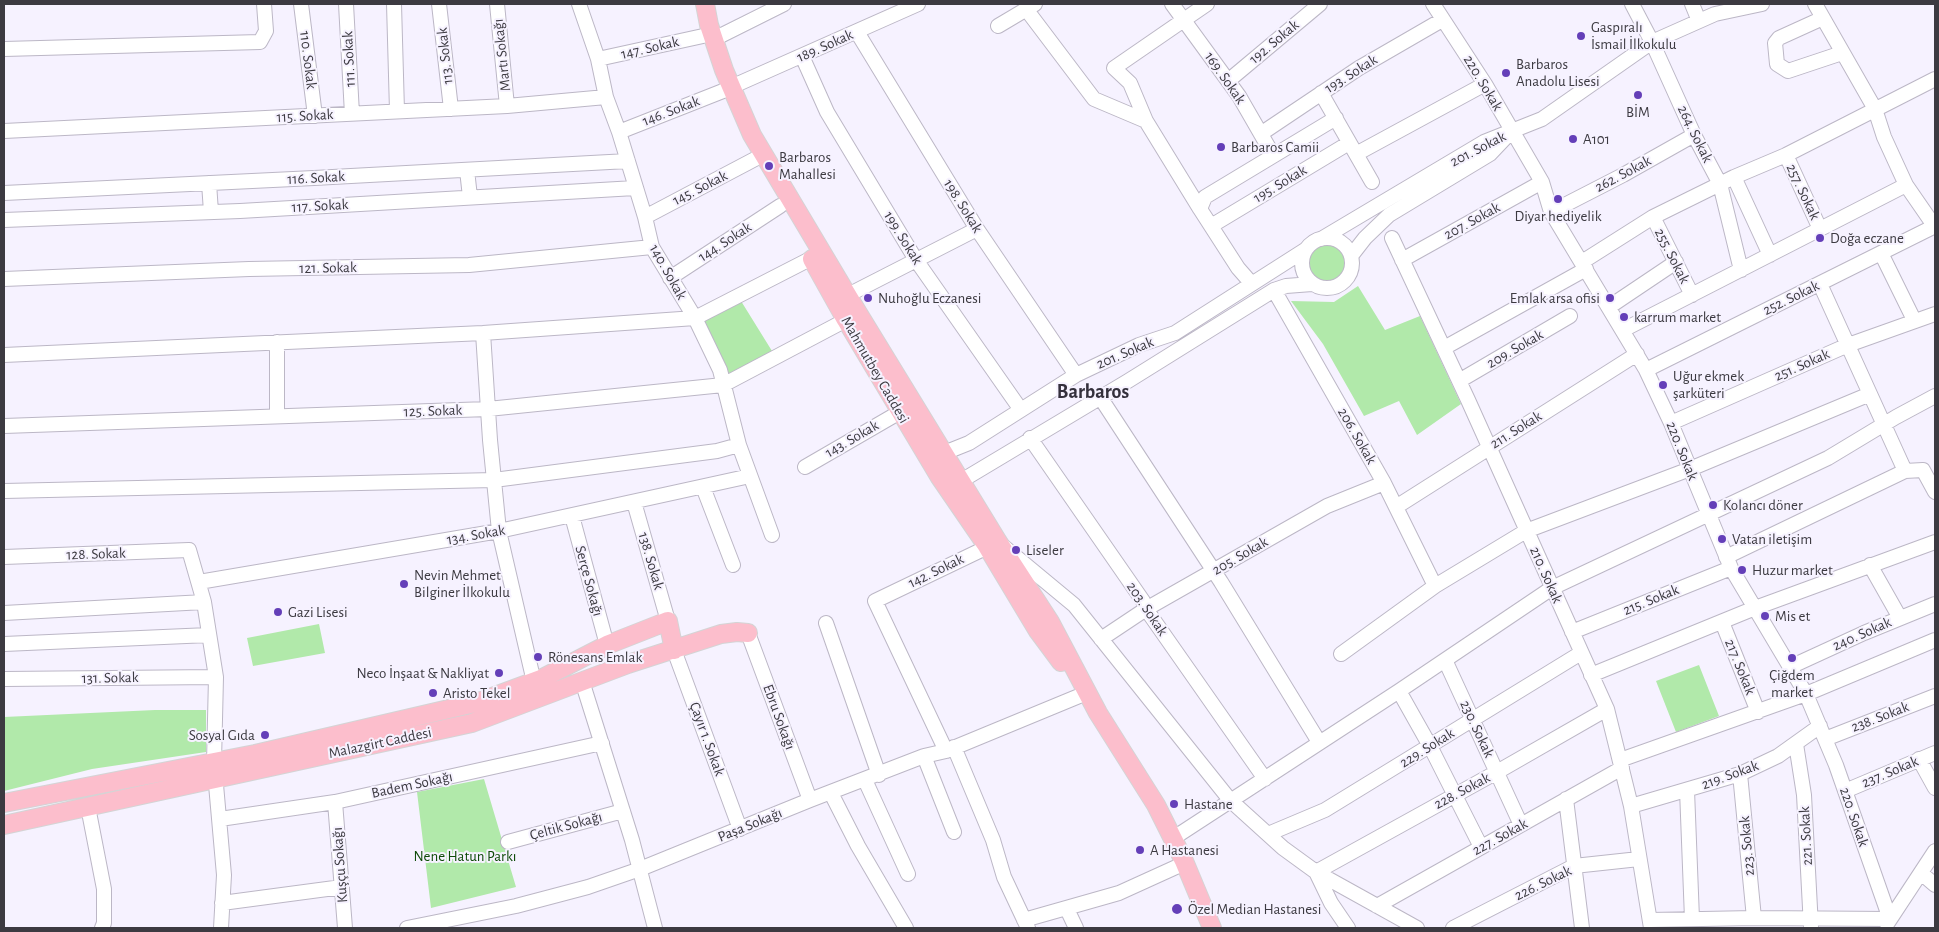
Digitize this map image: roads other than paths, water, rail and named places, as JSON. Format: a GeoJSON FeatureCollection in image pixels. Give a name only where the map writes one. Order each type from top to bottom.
{"type":"FeatureCollection","features":[{"type":"Feature","properties":{"kind":"main road","name":"Mahmutbey Caddesi"},"geometry":{"type":"LineString","coordinates":[[694,4],[755,159],[780,206],[852,317],[906,407],[946,488],[992,544],[1050,622],[1098,713]]}},
{"type":"Feature","properties":{"kind":"main road","name":"Mahmutbey Caddesi"},"geometry":{"type":"LineString","coordinates":[[705,4],[708,37]]}},
{"type":"Feature","properties":{"kind":"main road","name":"Mahmutbey Caddesi"},"geometry":{"type":"LineString","coordinates":[[727,89],[752,135],[848,295],[852,317]]}},
{"type":"Feature","properties":{"kind":"main road","name":"Mahmutbey Caddesi"},"geometry":{"type":"LineString","coordinates":[[906,407],[944,453],[961,481],[1038,631],[1098,713],[1156,805],[1212,928]]}},
{"type":"Feature","properties":{"kind":"main road","name":"Malazgirt Caddesi"},"geometry":{"type":"LineString","coordinates":[[4,825],[88,807],[214,770],[479,702],[534,682],[607,645],[668,621]]}},
{"type":"Feature","properties":{"kind":"main road"},"geometry":{"type":"LineString","coordinates":[[668,621],[674,650]]}},
{"type":"Feature","properties":{"kind":"main road","name":"Malazgirt Caddesi"},"geometry":{"type":"LineString","coordinates":[[4,803],[214,770],[472,723],[628,664],[721,634],[748,633]]}},
{"type":"Feature","properties":{"kind":"street"},"geometry":{"type":"LineString","coordinates":[[4,49],[260,42],[266,31],[264,4]]}},
{"type":"Feature","properties":{"kind":"street","name":"110. Sokak"},"geometry":{"type":"LineString","coordinates":[[300,4],[315,116]]}},
{"type":"Feature","properties":{"kind":"street","name":"111. Sokak"},"geometry":{"type":"LineString","coordinates":[[346,4],[352,114]]}},
{"type":"Feature","properties":{"kind":"street"},"geometry":{"type":"LineString","coordinates":[[394,4],[397,111]]}},
{"type":"Feature","properties":{"kind":"street","name":"113. Sokak"},"geometry":{"type":"LineString","coordinates":[[439,4],[451,109]]}},
{"type":"Feature","properties":{"kind":"street","name":"Martı Sokağı"},"geometry":{"type":"LineString","coordinates":[[497,4],[507,106]]}},
{"type":"Feature","properties":{"kind":"street","name":"140. Sokak"},"geometry":{"type":"LineString","coordinates":[[579,4],[598,60],[606,97],[645,216],[652,247],[695,318],[720,370],[739,445],[772,535]]}},
{"type":"Feature","properties":{"kind":"street","name":"147. Sokak"},"geometry":{"type":"LineString","coordinates":[[598,60],[708,37],[784,4]]}},
{"type":"Feature","properties":{"kind":"street","name":"189. Sokak"},"geometry":{"type":"LineString","coordinates":[[727,89],[918,4]]}},
{"type":"Feature","properties":{"kind":"street","name":"169. Sokak"},"geometry":{"type":"LineString","coordinates":[[1172,4],[1228,81],[1262,133],[1273,155]]}},
{"type":"Feature","properties":{"kind":"street"},"geometry":{"type":"LineString","coordinates":[[1207,4],[1114,68],[1130,83],[1146,121],[1238,268],[1252,284]]}},
{"type":"Feature","properties":{"kind":"street","name":"192. Sokak"},"geometry":{"type":"LineString","coordinates":[[1228,81],[1320,4]]}},
{"type":"Feature","properties":{"kind":"street","name":"220. Sokak"},"geometry":{"type":"LineString","coordinates":[[1433,4],[1485,84],[1511,132],[1542,182],[1551,212],[1610,307],[1646,370],[1671,423],[1729,562],[1806,694],[1845,791],[1887,924]]}},
{"type":"Feature","properties":{"kind":"street","name":"264. Sokak"},"geometry":{"type":"LineString","coordinates":[[1632,4],[1652,42],[1694,135],[1720,184],[1741,270]]}},
{"type":"Feature","properties":{"kind":"street"},"geometry":{"type":"LineString","coordinates":[[1692,4],[1699,21]]}},
{"type":"Feature","properties":{"kind":"street"},"geometry":{"type":"LineString","coordinates":[[1511,132],[1542,119],[1652,42],[1715,14],[1743,6],[1762,4]]}},
{"type":"Feature","properties":{"kind":"street"},"geometry":{"type":"LineString","coordinates":[[1814,4],[1875,109],[1884,137],[1906,186],[1935,227]]}},
{"type":"Feature","properties":{"kind":"street"},"geometry":{"type":"LineString","coordinates":[[998,26],[1030,6],[1094,99],[1146,121]]}},
{"type":"Feature","properties":{"kind":"street"},"geometry":{"type":"LineString","coordinates":[[1822,18],[1779,38],[1775,43],[1778,64],[1788,72],[1842,53]]}},
{"type":"Feature","properties":{"kind":"street","name":"193. Sokak"},"geometry":{"type":"LineString","coordinates":[[1262,133],[1359,68],[1442,20]]}},
{"type":"Feature","properties":{"kind":"street","name":"198. Sokak"},"geometry":{"type":"LineString","coordinates":[[857,32],[977,229],[1076,375]]}},
{"type":"Feature","properties":{"kind":"street","name":"199. Sokak"},"geometry":{"type":"LineString","coordinates":[[802,56],[827,112],[916,260],[1021,410]]}},
{"type":"Feature","properties":{"kind":"street"},"geometry":{"type":"LineString","coordinates":[[1444,348],[1584,266],[1653,217],[1734,177],[1786,155],[1935,79]]}},
{"type":"Feature","properties":{"kind":"street","name":"195. Sokak"},"geometry":{"type":"LineString","coordinates":[[1211,226],[1352,149],[1485,84]]}},
{"type":"Feature","properties":{"kind":"street","name":"146. Sokak"},"geometry":{"type":"LineString","coordinates":[[619,132],[727,89]]}},
{"type":"Feature","properties":{"kind":"street"},"geometry":{"type":"LineString","coordinates":[[1321,93],[1372,182]]}},
{"type":"Feature","properties":{"kind":"street","name":"115. Sokak"},"geometry":{"type":"LineString","coordinates":[[4,131],[507,106],[606,97]]}},
{"type":"Feature","properties":{"kind":"street"},"geometry":{"type":"LineString","coordinates":[[1200,209],[1205,198],[1336,118]]}},
{"type":"Feature","properties":{"kind":"street","name":"201. Sokak"},"geometry":{"type":"LineString","coordinates":[[944,453],[969,443],[1076,375],[1139,345],[1175,333],[1304,250],[1310,244],[1484,142],[1511,132]]}},
{"type":"Feature","properties":{"kind":"street","name":"201. Sokak"},"geometry":{"type":"LineString","coordinates":[[961,481],[1274,290],[1286,286],[1312,284],[1323,289],[1340,285],[1346,280],[1350,272],[1351,256],[1365,238],[1389,215],[1490,154],[1511,132]]}},
{"type":"Feature","properties":{"kind":"street","name":"262. Sokak"},"geometry":{"type":"LineString","coordinates":[[1551,212],[1623,175],[1694,135]]}},
{"type":"Feature","properties":{"kind":"street","name":"257. Sokak"},"geometry":{"type":"LineString","coordinates":[[1786,155],[1820,229]]}},
{"type":"Feature","properties":{"kind":"street","name":"145. Sokak"},"geometry":{"type":"LineString","coordinates":[[645,216],[755,159]]}},
{"type":"Feature","properties":{"kind":"street","name":"116. Sokak"},"geometry":{"type":"LineString","coordinates":[[4,193],[628,161]]}},
{"type":"Feature","properties":{"kind":"street"},"geometry":{"type":"LineString","coordinates":[[467,170],[470,197]]}},
{"type":"Feature","properties":{"kind":"street"},"geometry":{"type":"LineString","coordinates":[[1734,177],[1770,255]]}},
{"type":"Feature","properties":{"kind":"street","name":"207. Sokak"},"geometry":{"type":"LineString","coordinates":[[1402,260],[1542,182]]}},
{"type":"Feature","properties":{"kind":"street"},"geometry":{"type":"LineString","coordinates":[[209,183],[211,212]]}},
{"type":"Feature","properties":{"kind":"street"},"geometry":{"type":"LineString","coordinates":[[1623,330],[1906,186]]}},
{"type":"Feature","properties":{"kind":"street","name":"117. Sokak"},"geometry":{"type":"LineString","coordinates":[[4,220],[211,212],[635,188]]}},
{"type":"Feature","properties":{"kind":"street","name":"144. Sokak"},"geometry":{"type":"LineString","coordinates":[[670,278],[780,206]]}},
{"type":"Feature","properties":{"kind":"street","name":"255. Sokak"},"geometry":{"type":"LineString","coordinates":[[1653,217],[1692,295]]}},
{"type":"Feature","properties":{"kind":"street","name":"252. Sokak"},"geometry":{"type":"LineString","coordinates":[[1646,370],[1935,227]]}},
{"type":"Feature","properties":{"kind":"street"},"geometry":{"type":"LineString","coordinates":[[848,295],[977,229]]}},
{"type":"Feature","properties":{"kind":"street","name":"210. Sokak"},"geometry":{"type":"LineString","coordinates":[[1392,238],[1444,348],[1607,709],[1631,806],[1651,924]]}},
{"type":"Feature","properties":{"kind":"street"},"geometry":{"type":"LineString","coordinates":[[1321,239],[1334,239],[1341,242],[1351,256]]}},
{"type":"Feature","properties":{"kind":"street","name":"121. Sokak"},"geometry":{"type":"LineString","coordinates":[[4,279],[249,269],[468,265],[652,247]]}},
{"type":"Feature","properties":{"kind":"street"},"geometry":{"type":"LineString","coordinates":[[1304,250],[1301,266],[1303,274],[1312,284]]}},
{"type":"Feature","properties":{"kind":"street"},"geometry":{"type":"LineString","coordinates":[[1880,253],[1914,320]]}},
{"type":"Feature","properties":{"kind":"street"},"geometry":{"type":"LineString","coordinates":[[4,355],[483,333],[695,318],[812,258]]}},
{"type":"Feature","properties":{"kind":"street"},"geometry":{"type":"LineString","coordinates":[[1610,307],[1676,262]]}},
{"type":"Feature","properties":{"kind":"street"},"geometry":{"type":"LineString","coordinates":[[1820,284],[1905,471],[1923,470],[1935,492]]}},
{"type":"Feature","properties":{"kind":"street","name":"206. Sokak"},"geometry":{"type":"LineString","coordinates":[[1274,290],[1384,483],[1435,586]]}},
{"type":"Feature","properties":{"kind":"street","name":"251. Sokak"},"geometry":{"type":"LineString","coordinates":[[1671,423],[1848,345],[1935,314]]}},
{"type":"Feature","properties":{"kind":"street","name":"209. Sokak"},"geometry":{"type":"LineString","coordinates":[[1459,381],[1570,316]]}},
{"type":"Feature","properties":{"kind":"street","name":"125. Sokak"},"geometry":{"type":"LineString","coordinates":[[4,426],[488,409],[723,385],[852,317]]}},
{"type":"Feature","properties":{"kind":"street"},"geometry":{"type":"LineString","coordinates":[[483,333],[494,480],[500,531],[534,682]]}},
{"type":"Feature","properties":{"kind":"street"},"geometry":{"type":"LineString","coordinates":[[277,342],[277,416]]}},
{"type":"Feature","properties":{"kind":"street","name":"211. Sokak"},"geometry":{"type":"LineString","coordinates":[[1396,507],[1637,354]]}},
{"type":"Feature","properties":{"kind":"street"},"geometry":{"type":"LineString","coordinates":[[1341,654],[1435,586],[1526,530],[1690,469],[1870,394]]}},
{"type":"Feature","properties":{"kind":"street"},"geometry":{"type":"LineString","coordinates":[[1172,839],[1399,691],[1552,588],[1828,458],[1935,396]]}},
{"type":"Feature","properties":{"kind":"street"},"geometry":{"type":"LineString","coordinates":[[1100,397],[1213,571],[1319,742]]}},
{"type":"Feature","properties":{"kind":"street","name":"143. Sokak"},"geometry":{"type":"LineString","coordinates":[[805,467],[906,407]]}},
{"type":"Feature","properties":{"kind":"street","name":"203. Sokak"},"geometry":{"type":"LineString","coordinates":[[1030,438],[1143,601],[1146,609],[1265,778]]}},
{"type":"Feature","properties":{"kind":"street"},"geometry":{"type":"LineString","coordinates":[[4,491],[494,480],[717,450],[739,445]]}},
{"type":"Feature","properties":{"kind":"street","name":"215. Sokak"},"geometry":{"type":"LineString","coordinates":[[1572,632],[1729,562],[1905,471]]}},
{"type":"Feature","properties":{"kind":"street","name":"134. Sokak"},"geometry":{"type":"LineString","coordinates":[[199,582],[500,531],[750,476]]}},
{"type":"Feature","properties":{"kind":"street","name":"205. Sokak"},"geometry":{"type":"LineString","coordinates":[[1101,638],[1146,609],[1327,506],[1384,483]]}},
{"type":"Feature","properties":{"kind":"street"},"geometry":{"type":"LineString","coordinates":[[703,487],[734,565]]}},
{"type":"Feature","properties":{"kind":"street","name":"138. Sokak"},"geometry":{"type":"LineString","coordinates":[[634,502],[668,621]]}},
{"type":"Feature","properties":{"kind":"street","name":"Serçe Sokağı"},"geometry":{"type":"LineString","coordinates":[[572,516],[607,645]]}},
{"type":"Feature","properties":{"kind":"street"},"geometry":{"type":"LineString","coordinates":[[1592,675],[1755,608],[1935,542]]}},
{"type":"Feature","properties":{"kind":"street"},"geometry":{"type":"LineString","coordinates":[[992,544],[1074,605],[1230,800],[1283,848],[1316,872],[1417,928]]}},
{"type":"Feature","properties":{"kind":"street","name":"142. Sokak"},"geometry":{"type":"LineString","coordinates":[[950,749],[875,601],[992,544]]}},
{"type":"Feature","properties":{"kind":"street","name":"128. Sokak"},"geometry":{"type":"LineString","coordinates":[[4,557],[189,550],[199,582]]}},
{"type":"Feature","properties":{"kind":"street"},"geometry":{"type":"LineString","coordinates":[[1870,565],[1900,618]]}},
{"type":"Feature","properties":{"kind":"street"},"geometry":{"type":"LineString","coordinates":[[199,582],[216,677],[214,770],[224,874],[221,928]]}},
{"type":"Feature","properties":{"kind":"street"},"geometry":{"type":"LineString","coordinates":[[4,613],[204,602]]}},
{"type":"Feature","properties":{"kind":"street","name":"240. Sokak"},"geometry":{"type":"LineString","coordinates":[[1790,666],[1935,604]]}},
{"type":"Feature","properties":{"kind":"street","name":"217. Sokak"},"geometry":{"type":"LineString","coordinates":[[1722,622],[1758,712]]}},
{"type":"Feature","properties":{"kind":"street"},"geometry":{"type":"LineString","coordinates":[[826,623],[878,774]]}},
{"type":"Feature","properties":{"kind":"street","name":"Ebru Sokağı"},"geometry":{"type":"LineString","coordinates":[[748,633],[810,800]]}},
{"type":"Feature","properties":{"kind":"street"},"geometry":{"type":"LineString","coordinates":[[4,644],[209,635]]}},
{"type":"Feature","properties":{"kind":"street","name":"227. Sokak"},"geometry":{"type":"LineString","coordinates":[[1377,906],[1566,799],[1621,764],[1806,694],[1935,640]]}},
{"type":"Feature","properties":{"kind":"street","name":"Çayır 1. Sokak"},"geometry":{"type":"LineString","coordinates":[[674,650],[740,829]]}},
{"type":"Feature","properties":{"kind":"street","name":"229. Sokak"},"geometry":{"type":"LineString","coordinates":[[1268,834],[1325,810],[1581,653]]}},
{"type":"Feature","properties":{"kind":"street","name":"230. Sokak"},"geometry":{"type":"LineString","coordinates":[[1445,660],[1521,825]]}},
{"type":"Feature","properties":{"kind":"street","name":"131. Sokak"},"geometry":{"type":"LineString","coordinates":[[4,679],[216,677]]}},
{"type":"Feature","properties":{"kind":"street"},"geometry":{"type":"LineString","coordinates":[[582,681],[623,811],[656,928]]}},
{"type":"Feature","properties":{"kind":"street"},"geometry":{"type":"LineString","coordinates":[[1399,691],[1430,746],[1481,847]]}},
{"type":"Feature","properties":{"kind":"street","name":"Paşa Sokağı"},"geometry":{"type":"LineString","coordinates":[[407,928],[516,906],[588,887],[640,869],[924,756],[950,749],[1084,694]]}},
{"type":"Feature","properties":{"kind":"street","name":"238. Sokak"},"geometry":{"type":"LineString","coordinates":[[1822,733],[1935,696]]}},
{"type":"Feature","properties":{"kind":"street","name":"228. Sokak"},"geometry":{"type":"LineString","coordinates":[[1316,872],[1607,709]]}},
{"type":"Feature","properties":{"kind":"street","name":"219. Sokak"},"geometry":{"type":"LineString","coordinates":[[1631,806],[1740,774],[1778,756],[1796,744],[1822,733]]}},
{"type":"Feature","properties":{"kind":"street","name":"Badem Sokağı"},"geometry":{"type":"LineString","coordinates":[[220,819],[335,802],[602,744]]}},
{"type":"Feature","properties":{"kind":"street","name":"221. Sokak"},"geometry":{"type":"LineString","coordinates":[[1796,744],[1804,795],[1811,924]]}},
{"type":"Feature","properties":{"kind":"street"},"geometry":{"type":"LineString","coordinates":[[950,749],[993,840],[1004,877],[1026,924],[1119,893],[1184,863]]}},
{"type":"Feature","properties":{"kind":"street","name":"237. Sokak"},"geometry":{"type":"LineString","coordinates":[[1845,791],[1935,753]]}},
{"type":"Feature","properties":{"kind":"street"},"geometry":{"type":"LineString","coordinates":[[924,756],[954,832]]}},
{"type":"Feature","properties":{"kind":"street"},"geometry":{"type":"LineString","coordinates":[[1919,759],[1935,788]]}},
{"type":"Feature","properties":{"kind":"street","name":"223. Sokak"},"geometry":{"type":"LineString","coordinates":[[1740,774],[1754,918]]}},
{"type":"Feature","properties":{"kind":"street"},"geometry":{"type":"LineString","coordinates":[[865,780],[908,874]]}},
{"type":"Feature","properties":{"kind":"street"},"geometry":{"type":"LineString","coordinates":[[1687,790],[1692,919]]}},
{"type":"Feature","properties":{"kind":"street"},"geometry":{"type":"LineString","coordinates":[[831,793],[858,846],[906,928]]}},
{"type":"Feature","properties":{"kind":"street"},"geometry":{"type":"LineString","coordinates":[[1566,799],[1582,928]]}},
{"type":"Feature","properties":{"kind":"street","name":"Kuşçu Sokağı"},"geometry":{"type":"LineString","coordinates":[[335,802],[345,928]]}},
{"type":"Feature","properties":{"kind":"street"},"geometry":{"type":"LineString","coordinates":[[88,807],[104,889],[104,923],[102,928]]}},
{"type":"Feature","properties":{"kind":"street","name":"Çeltik Sokağı"},"geometry":{"type":"LineString","coordinates":[[508,842],[623,811]]}},
{"type":"Feature","properties":{"kind":"street"},"geometry":{"type":"LineString","coordinates":[[1651,924],[1692,919],[1754,918],[1811,924],[1887,924],[1935,852]]}},
{"type":"Feature","properties":{"kind":"street","name":"226. Sokak"},"geometry":{"type":"LineString","coordinates":[[1453,928],[1574,866],[1639,859]]}},
{"type":"Feature","properties":{"kind":"street"},"geometry":{"type":"LineString","coordinates":[[1316,872],[1331,903],[1348,928]]}},
{"type":"Feature","properties":{"kind":"street"},"geometry":{"type":"LineString","coordinates":[[1921,873],[1935,885]]}},
{"type":"Feature","properties":{"kind":"street"},"geometry":{"type":"LineString","coordinates":[[222,903],[342,887]]}},
{"type":"Feature","properties":{"kind":"street"},"geometry":{"type":"LineString","coordinates":[[1067,909],[1076,928]]}},
{"type":"Feature","properties":{"kind":"place","name":"Gaspıralı İsmail İlkokulu"},"geometry":{"type":"Point","coordinates":[1581,36]}},
{"type":"Feature","properties":{"kind":"place","name":"Barbaros Anadolu Lisesi"},"geometry":{"type":"Point","coordinates":[1506,73]}},
{"type":"Feature","properties":{"kind":"place","name":"BİM"},"geometry":{"type":"Point","coordinates":[1638,95]}},
{"type":"Feature","properties":{"kind":"place","name":"A101"},"geometry":{"type":"Point","coordinates":[1573,139]}},
{"type":"Feature","properties":{"kind":"place","name":"Barbaros Camii"},"geometry":{"type":"Point","coordinates":[1221,147]}},
{"type":"Feature","properties":{"kind":"place","name":"Barbaros Mahallesi"},"geometry":{"type":"Point","coordinates":[769,166]}},
{"type":"Feature","properties":{"kind":"place","name":"Diyar hediyelik"},"geometry":{"type":"Point","coordinates":[1558,199]}},
{"type":"Feature","properties":{"kind":"place","name":"Doğa eczane"},"geometry":{"type":"Point","coordinates":[1820,238]}},
{"type":"Feature","properties":{"kind":"place","name":"Nuhoğlu Eczanesi"},"geometry":{"type":"Point","coordinates":[868,298]}},
{"type":"Feature","properties":{"kind":"place","name":"Emlak arsa ofisi"},"geometry":{"type":"Point","coordinates":[1610,298]}},
{"type":"Feature","properties":{"kind":"place","name":"karrum market"},"geometry":{"type":"Point","coordinates":[1624,317]}},
{"type":"Feature","properties":{"kind":"place","name":"Uğur ekmek şarküteri"},"geometry":{"type":"Point","coordinates":[1663,385]}},
{"type":"Feature","properties":{"kind":"place","name":"Kolancı döner"},"geometry":{"type":"Point","coordinates":[1713,505]}},
{"type":"Feature","properties":{"kind":"place","name":"Vatan iletişim"},"geometry":{"type":"Point","coordinates":[1722,539]}},
{"type":"Feature","properties":{"kind":"place","name":"Liseler"},"geometry":{"type":"Point","coordinates":[1016,550]}},
{"type":"Feature","properties":{"kind":"place","name":"Huzur market"},"geometry":{"type":"Point","coordinates":[1742,570]}},
{"type":"Feature","properties":{"kind":"place","name":"Nevin Mehmet Bilginer İlkokulu"},"geometry":{"type":"Point","coordinates":[404,584]}},
{"type":"Feature","properties":{"kind":"place","name":"Gazi Lisesi"},"geometry":{"type":"Point","coordinates":[278,612]}},
{"type":"Feature","properties":{"kind":"place","name":"Mis et"},"geometry":{"type":"Point","coordinates":[1765,616]}},
{"type":"Feature","properties":{"kind":"place","name":"Rönesans Emlak"},"geometry":{"type":"Point","coordinates":[538,657]}},
{"type":"Feature","properties":{"kind":"place","name":"Çiğdem market"},"geometry":{"type":"Point","coordinates":[1792,658]}},
{"type":"Feature","properties":{"kind":"place","name":"Neco İnşaat & Nakliyat"},"geometry":{"type":"Point","coordinates":[499,673]}},
{"type":"Feature","properties":{"kind":"place","name":"Aristo Tekel"},"geometry":{"type":"Point","coordinates":[433,693]}},
{"type":"Feature","properties":{"kind":"place","name":"Sosyal Gıda"},"geometry":{"type":"Point","coordinates":[265,735]}},
{"type":"Feature","properties":{"kind":"place","name":"Hastane"},"geometry":{"type":"Point","coordinates":[1174,804]}},
{"type":"Feature","properties":{"kind":"place","name":"A Hastanesi"},"geometry":{"type":"Point","coordinates":[1140,850]}},
{"type":"Feature","properties":{"kind":"place","name":"Özel Median Hastanesi"},"geometry":{"type":"Point","coordinates":[1177,909]}},
{"type":"Feature","properties":{"kind":"district","name":"Barbaros"},"geometry":{"type":"Point","coordinates":[1093,392]}},
{"type":"Feature","properties":{"kind":"park label","name":"Nene Hatun Parkı"},"geometry":{"type":"Point","coordinates":[465,856]}}]}
